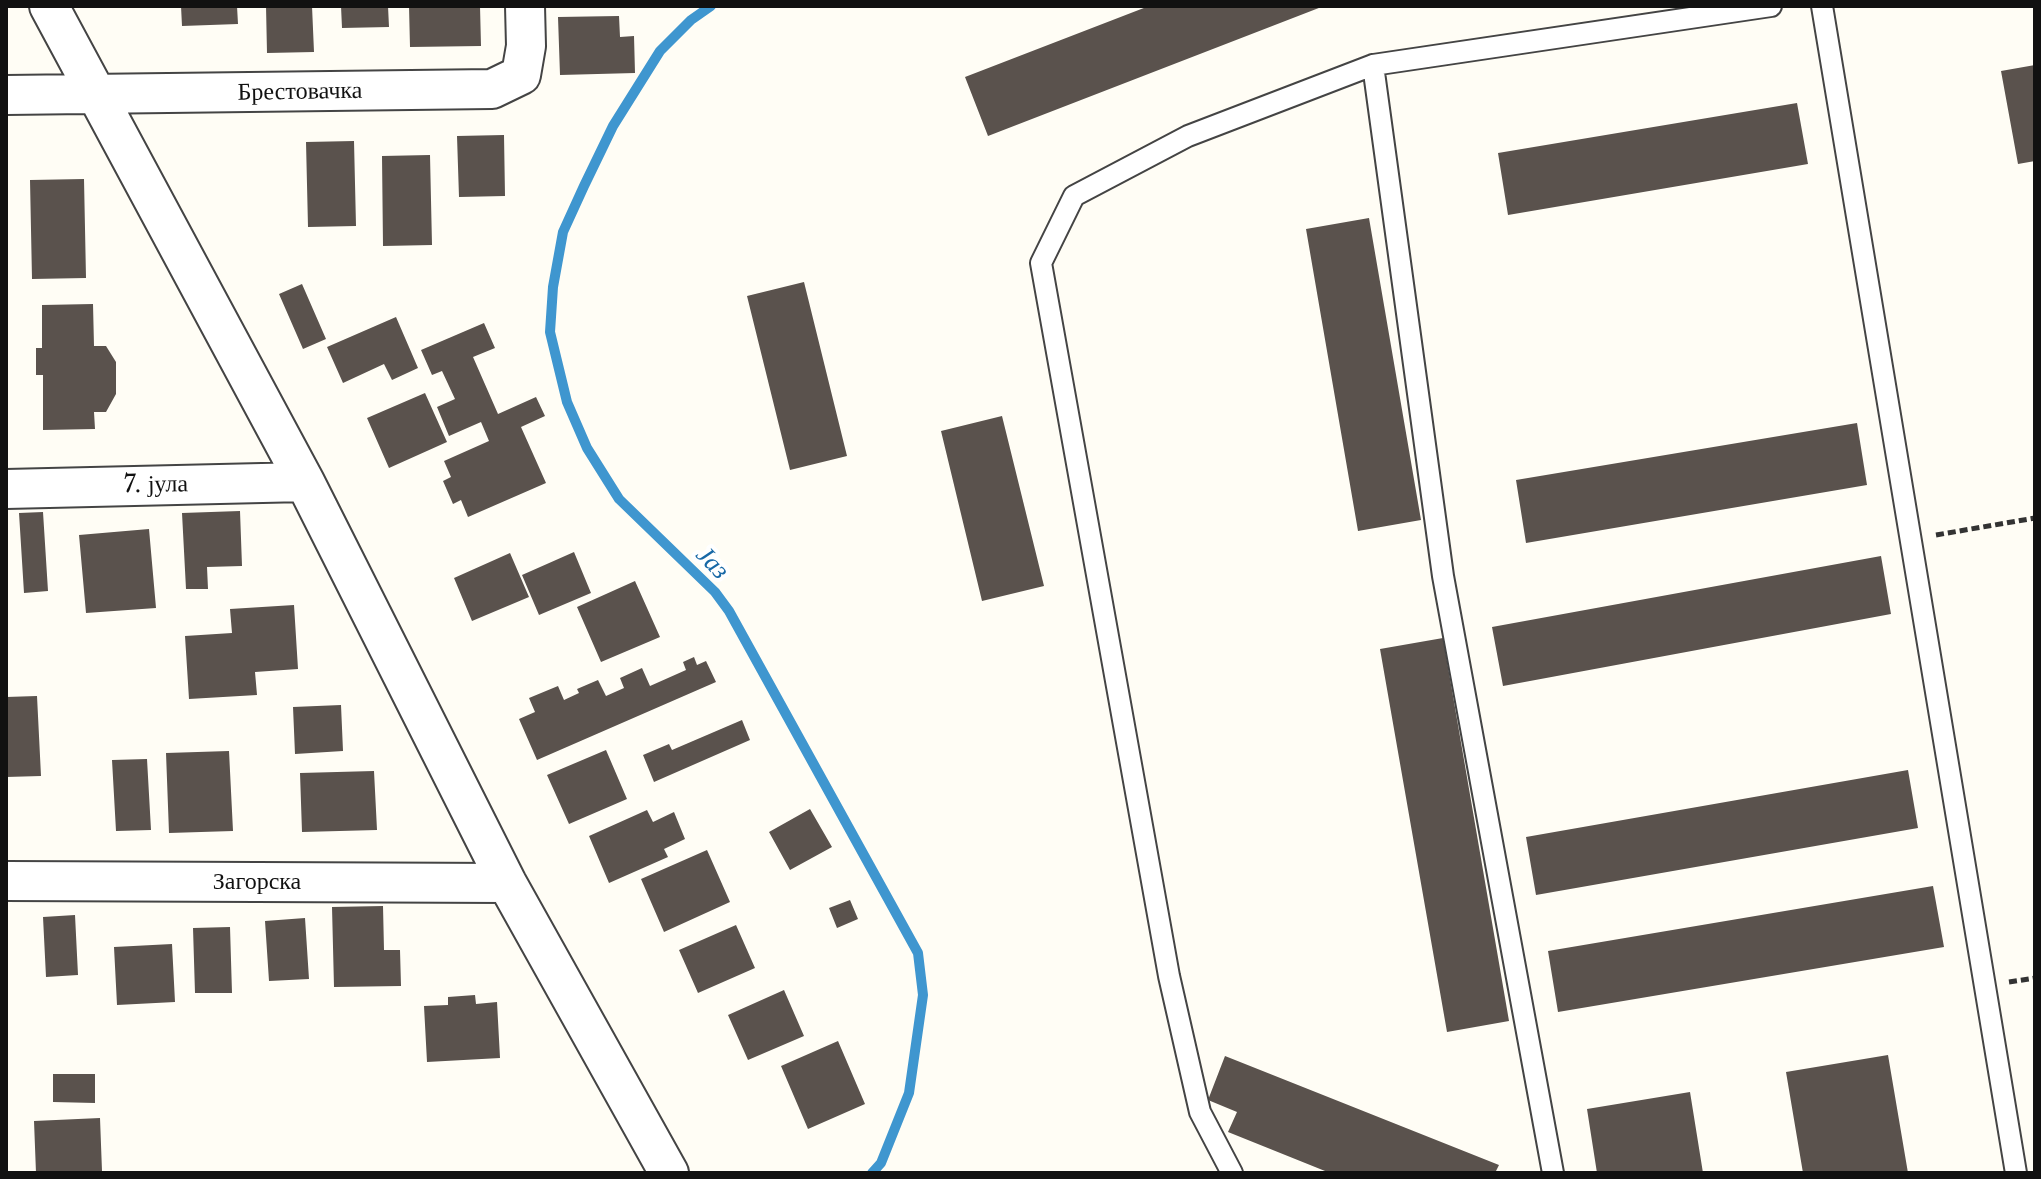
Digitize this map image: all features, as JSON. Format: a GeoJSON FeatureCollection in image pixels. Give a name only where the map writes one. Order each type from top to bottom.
{"type":"FeatureCollection","features":[{"type":"Feature","properties":{"kind":"street"},"geometry":{"type":"LineString","coordinates":[[49,6],[305,482],[507,883],[666,1171]]}},
{"type":"Feature","properties":{"kind":"street","name":"Брестовачка"},"geometry":{"type":"LineString","coordinates":[[6,95],[492,89],[521,75],[526,46],[525,6]]}},
{"type":"Feature","properties":{"kind":"street","name":"7. јула"},"geometry":{"type":"LineString","coordinates":[[6,489],[305,482]]}},
{"type":"Feature","properties":{"kind":"street","name":"Загорска"},"geometry":{"type":"LineString","coordinates":[[6,881],[507,883]]}},
{"type":"Feature","properties":{"kind":"lane"},"geometry":{"type":"LineString","coordinates":[[1232,1173],[1200,1112],[1169,976],[1041,263],[1074,196],[1188,136],[1373,65],[1771,6]]}},
{"type":"Feature","properties":{"kind":"lane"},"geometry":{"type":"LineString","coordinates":[[1822,6],[2016,1173]]}},
{"type":"Feature","properties":{"kind":"lane"},"geometry":{"type":"LineString","coordinates":[[1373,65],[1443,576],[1553,1173]]}},
{"type":"Feature","properties":{"kind":"path"},"geometry":{"type":"LineString","coordinates":[[1912,540],[2035,518]]}},
{"type":"Feature","properties":{"kind":"building"},"geometry":{"type":"Polygon","coordinates":[[[181,6],[237,6],[238,24],[182,26],[181,6]]]}},
{"type":"Feature","properties":{"kind":"building"},"geometry":{"type":"Polygon","coordinates":[[[266,6],[312,6],[314,52],[267,53],[266,6]]]}},
{"type":"Feature","properties":{"kind":"building"},"geometry":{"type":"Polygon","coordinates":[[[341,6],[388,6],[389,27],[342,28],[341,6]]]}},
{"type":"Feature","properties":{"kind":"building"},"geometry":{"type":"Polygon","coordinates":[[[409,6],[480,6],[481,46],[410,47],[409,6]]]}},
{"type":"Feature","properties":{"kind":"building"},"geometry":{"type":"Polygon","coordinates":[[[1149,6],[1324,6],[988,136],[965,77],[1149,6]]]}},
{"type":"Feature","properties":{"kind":"building"},"geometry":{"type":"Polygon","coordinates":[[[619,16],[620,37],[634,36],[635,73],[560,75],[558,17],[619,16]]]}},
{"type":"Feature","properties":{"kind":"building"},"geometry":{"type":"Polygon","coordinates":[[[2035,65],[2035,161],[2018,164],[2001,71],[2035,65]]]}},
{"type":"Feature","properties":{"kind":"building"},"geometry":{"type":"Polygon","coordinates":[[[1797,103],[1808,164],[1508,215],[1498,153],[1797,103]]]}},
{"type":"Feature","properties":{"kind":"building"},"geometry":{"type":"Polygon","coordinates":[[[504,135],[505,196],[459,197],[457,136],[504,135]]]}},
{"type":"Feature","properties":{"kind":"building"},"geometry":{"type":"Polygon","coordinates":[[[354,141],[356,226],[308,227],[306,142],[354,141]]]}},
{"type":"Feature","properties":{"kind":"building"},"geometry":{"type":"Polygon","coordinates":[[[430,155],[432,245],[383,246],[382,156],[430,155]]]}},
{"type":"Feature","properties":{"kind":"building"},"geometry":{"type":"Polygon","coordinates":[[[84,179],[86,278],[32,279],[30,180],[84,179]]]}},
{"type":"Feature","properties":{"kind":"building"},"geometry":{"type":"Polygon","coordinates":[[[1369,218],[1421,520],[1358,531],[1306,229],[1369,218]]]}},
{"type":"Feature","properties":{"kind":"building"},"geometry":{"type":"Polygon","coordinates":[[[804,282],[847,456],[790,470],[747,296],[804,282]]]}},
{"type":"Feature","properties":{"kind":"building"},"geometry":{"type":"Polygon","coordinates":[[[302,284],[326,339],[303,349],[279,294],[302,284]]]}},
{"type":"Feature","properties":{"kind":"building"},"geometry":{"type":"Polygon","coordinates":[[[93,304],[94,346],[106,346],[116,362],[116,394],[106,412],[94,412],[95,429],[43,430],[43,375],[36,375],[36,348],[42,348],[42,305],[93,304]]]}},
{"type":"Feature","properties":{"kind":"building"},"geometry":{"type":"Polygon","coordinates":[[[396,317],[418,368],[392,380],[384,364],[343,383],[327,347],[396,317]]]}},
{"type":"Feature","properties":{"kind":"building"},"geometry":{"type":"Polygon","coordinates":[[[484,323],[495,348],[473,357],[498,414],[536,397],[545,416],[521,427],[546,483],[468,517],[461,500],[453,504],[443,481],[451,477],[444,461],[489,441],[481,422],[449,436],[437,407],[455,399],[442,371],[432,375],[421,350],[484,323]]]}},
{"type":"Feature","properties":{"kind":"building"},"geometry":{"type":"Polygon","coordinates":[[[425,393],[447,442],[389,468],[367,418],[425,393]]]}},
{"type":"Feature","properties":{"kind":"building"},"geometry":{"type":"Polygon","coordinates":[[[1002,416],[1044,586],[982,601],[941,431],[1002,416]]]}},
{"type":"Feature","properties":{"kind":"building"},"geometry":{"type":"Polygon","coordinates":[[[1857,423],[1867,485],[1526,543],[1516,480],[1857,423]]]}},
{"type":"Feature","properties":{"kind":"building"},"geometry":{"type":"Polygon","coordinates":[[[240,511],[242,566],[207,567],[208,589],[186,589],[182,513],[240,511]]]}},
{"type":"Feature","properties":{"kind":"building"},"geometry":{"type":"Polygon","coordinates":[[[43,512],[48,591],[24,593],[19,513],[43,512]]]}},
{"type":"Feature","properties":{"kind":"building"},"geometry":{"type":"Polygon","coordinates":[[[149,529],[156,608],[86,613],[79,535],[149,529]]]}},
{"type":"Feature","properties":{"kind":"building"},"geometry":{"type":"Polygon","coordinates":[[[574,552],[591,593],[539,615],[522,575],[574,552]]]}},
{"type":"Feature","properties":{"kind":"building"},"geometry":{"type":"Polygon","coordinates":[[[510,553],[529,597],[472,621],[454,578],[510,553]]]}},
{"type":"Feature","properties":{"kind":"building"},"geometry":{"type":"Polygon","coordinates":[[[1881,556],[1891,614],[1503,686],[1492,627],[1881,556]]]}},
{"type":"Feature","properties":{"kind":"building"},"geometry":{"type":"Polygon","coordinates":[[[635,581],[660,637],[601,662],[577,607],[635,581]]]}},
{"type":"Feature","properties":{"kind":"building"},"geometry":{"type":"Polygon","coordinates":[[[294,605],[298,669],[255,672],[257,695],[189,699],[185,636],[232,633],[230,609],[294,605]]]}},
{"type":"Feature","properties":{"kind":"building"},"geometry":{"type":"Polygon","coordinates":[[[1443,638],[1509,1021],[1447,1032],[1380,649],[1443,638]]]}},
{"type":"Feature","properties":{"kind":"building"},"geometry":{"type":"Polygon","coordinates":[[[694,657],[697,665],[706,661],[716,682],[537,760],[519,719],[535,712],[529,698],[558,686],[564,700],[579,693],[577,689],[598,680],[606,696],[624,688],[620,678],[642,668],[650,686],[686,670],[683,662],[694,657]]]}},
{"type":"Feature","properties":{"kind":"building"},"geometry":{"type":"Polygon","coordinates":[[[37,696],[41,776],[6,777],[6,697],[37,696]]]}},
{"type":"Feature","properties":{"kind":"building"},"geometry":{"type":"Polygon","coordinates":[[[341,705],[343,751],[295,754],[293,707],[341,705]]]}},
{"type":"Feature","properties":{"kind":"building"},"geometry":{"type":"Polygon","coordinates":[[[742,720],[750,740],[654,782],[643,755],[669,744],[672,750],[742,720]]]}},
{"type":"Feature","properties":{"kind":"building"},"geometry":{"type":"Polygon","coordinates":[[[606,750],[627,799],[569,824],[547,775],[606,750]]]}},
{"type":"Feature","properties":{"kind":"building"},"geometry":{"type":"Polygon","coordinates":[[[229,751],[233,831],[169,833],[166,753],[229,751]]]}},
{"type":"Feature","properties":{"kind":"building"},"geometry":{"type":"Polygon","coordinates":[[[147,759],[151,830],[116,831],[112,760],[147,759]]]}},
{"type":"Feature","properties":{"kind":"building"},"geometry":{"type":"Polygon","coordinates":[[[1908,770],[1918,828],[1536,895],[1526,837],[1908,770]]]}},
{"type":"Feature","properties":{"kind":"building"},"geometry":{"type":"Polygon","coordinates":[[[374,771],[377,830],[302,832],[300,773],[374,771]]]}},
{"type":"Feature","properties":{"kind":"building"},"geometry":{"type":"Polygon","coordinates":[[[810,809],[832,847],[790,870],[769,832],[810,809]]]}},
{"type":"Feature","properties":{"kind":"building"},"geometry":{"type":"Polygon","coordinates":[[[647,810],[653,822],[674,812],[685,839],[664,849],[668,857],[609,883],[589,836],[647,810]]]}},
{"type":"Feature","properties":{"kind":"building"},"geometry":{"type":"Polygon","coordinates":[[[707,850],[730,902],[664,932],[641,879],[707,850]]]}},
{"type":"Feature","properties":{"kind":"building"},"geometry":{"type":"Polygon","coordinates":[[[1933,886],[1944,947],[1558,1012],[1548,951],[1933,886]]]}},
{"type":"Feature","properties":{"kind":"building"},"geometry":{"type":"Polygon","coordinates":[[[850,900],[858,919],[837,928],[829,908],[850,900]]]}},
{"type":"Feature","properties":{"kind":"building"},"geometry":{"type":"Polygon","coordinates":[[[383,906],[384,950],[400,950],[401,986],[334,987],[332,907],[383,906]]]}},
{"type":"Feature","properties":{"kind":"building"},"geometry":{"type":"Polygon","coordinates":[[[75,915],[78,975],[46,977],[43,917],[75,915]]]}},
{"type":"Feature","properties":{"kind":"building"},"geometry":{"type":"Polygon","coordinates":[[[305,918],[309,979],[269,981],[265,921],[305,918]]]}},
{"type":"Feature","properties":{"kind":"building"},"geometry":{"type":"Polygon","coordinates":[[[736,925],[755,968],[698,993],[679,950],[736,925]]]}},
{"type":"Feature","properties":{"kind":"building"},"geometry":{"type":"Polygon","coordinates":[[[230,927],[232,993],[195,993],[193,928],[230,927]]]}},
{"type":"Feature","properties":{"kind":"building"},"geometry":{"type":"Polygon","coordinates":[[[172,944],[175,1002],[117,1005],[114,947],[172,944]]]}},
{"type":"Feature","properties":{"kind":"building"},"geometry":{"type":"Polygon","coordinates":[[[784,990],[804,1036],[748,1060],[728,1015],[784,990]]]}},
{"type":"Feature","properties":{"kind":"building"},"geometry":{"type":"Polygon","coordinates":[[[475,995],[476,1004],[497,1002],[500,1058],[427,1062],[424,1006],[448,1005],[448,997],[475,995]]]}},
{"type":"Feature","properties":{"kind":"building"},"geometry":{"type":"Polygon","coordinates":[[[838,1041],[865,1104],[808,1129],[781,1066],[838,1041]]]}},
{"type":"Feature","properties":{"kind":"building"},"geometry":{"type":"Polygon","coordinates":[[[1888,1055],[1908,1173],[1803,1173],[1786,1072],[1888,1055]]]}},
{"type":"Feature","properties":{"kind":"building"},"geometry":{"type":"Polygon","coordinates":[[[1225,1056],[1499,1165],[1495,1173],[1330,1173],[1228,1132],[1237,1112],[1208,1100],[1225,1056]]]}},
{"type":"Feature","properties":{"kind":"building"},"geometry":{"type":"Polygon","coordinates":[[[53,1074],[95,1074],[95,1103],[53,1102],[53,1074]]]}},
{"type":"Feature","properties":{"kind":"building"},"geometry":{"type":"Polygon","coordinates":[[[1690,1092],[1703,1173],[1597,1173],[1587,1109],[1690,1092]]]}},
{"type":"Feature","properties":{"kind":"building"},"geometry":{"type":"Polygon","coordinates":[[[100,1118],[102,1171],[36,1173],[34,1121],[100,1118]]]}},
{"type":"Feature","properties":{"kind":"waterway","name":"Јаз"},"geometry":{"type":"LineString","coordinates":[[711,6],[691,20],[660,51],[613,126],[563,232],[553,287],[550,332],[567,402],[587,448],[619,499],[715,592],[729,611],[918,953],[923,995],[909,1093],[881,1163],[872,1173]]}}]}
